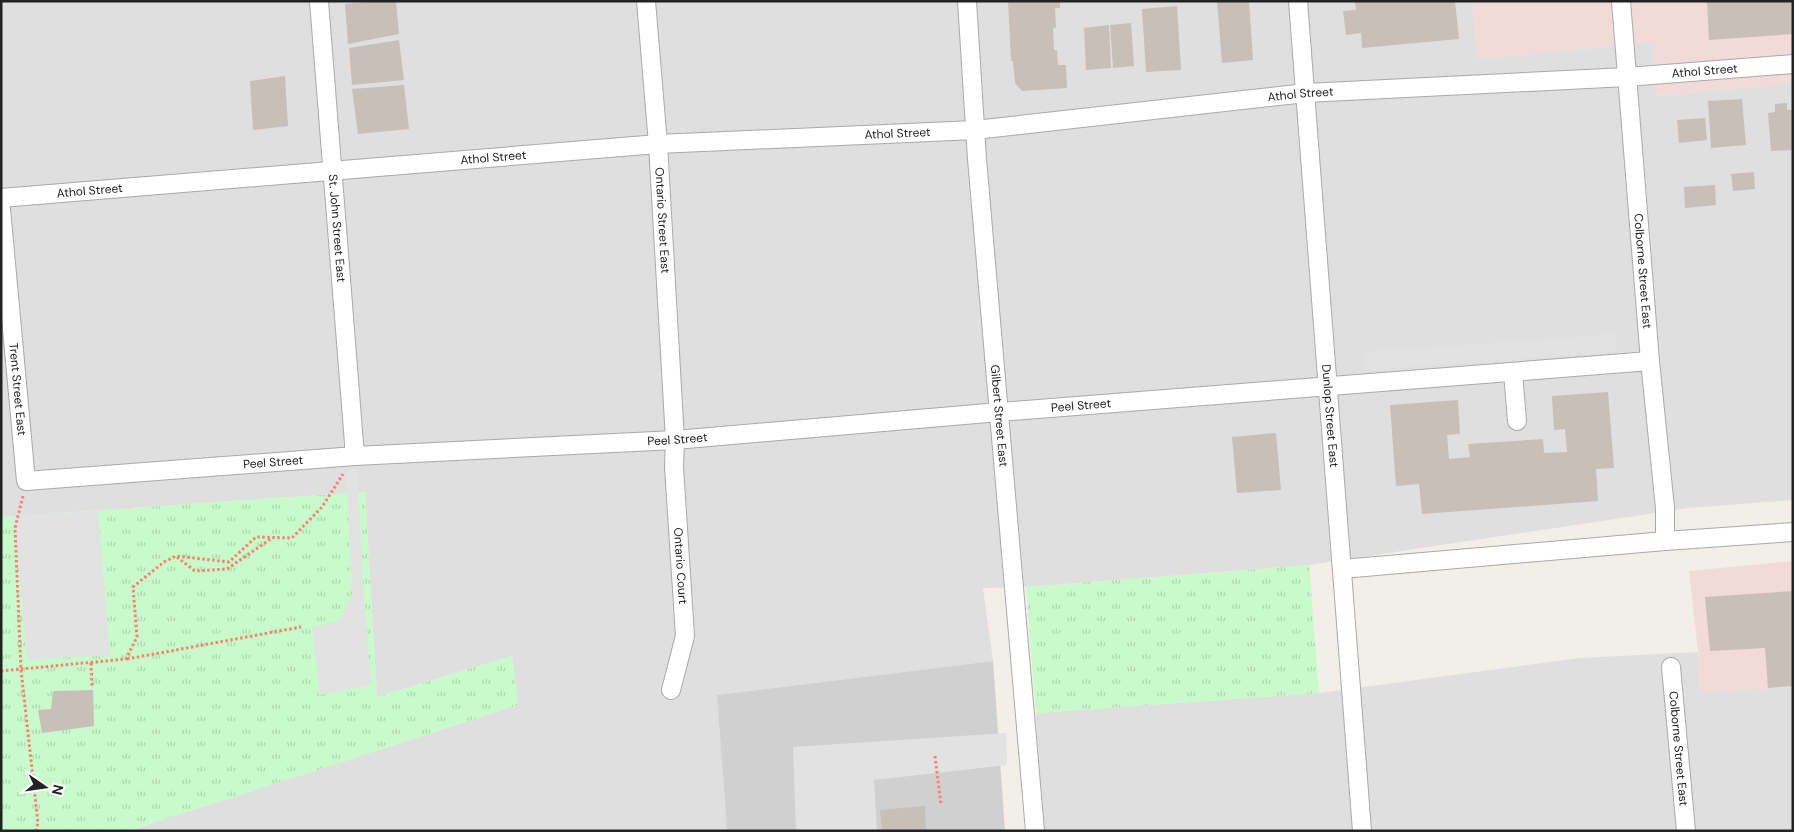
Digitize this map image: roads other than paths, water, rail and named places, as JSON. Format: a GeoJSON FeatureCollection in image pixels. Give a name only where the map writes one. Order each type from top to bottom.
{"type":"FeatureCollection","features":[{"type":"Feature","properties":{"kind":"street","name":"St. John Street East"},"geometry":{"type":"LineString","coordinates":[[319,1],[354,456]]}},
{"type":"Feature","properties":{"kind":"street","name":"Ontario Street East"},"geometry":{"type":"LineString","coordinates":[[646,1],[658,144],[675,440]]}},
{"type":"Feature","properties":{"kind":"street","name":"Gilbert Street East"},"geometry":{"type":"LineString","coordinates":[[967,1],[1026,745],[1035,831]]}},
{"type":"Feature","properties":{"kind":"street","name":"Dunlop Street East"},"geometry":{"type":"LineString","coordinates":[[1298,1],[1362,831]]}},
{"type":"Feature","properties":{"kind":"street","name":"Colborne Street East"},"geometry":{"type":"LineString","coordinates":[[1621,1],[1650,361],[1665,508],[1665,540]]}},
{"type":"Feature","properties":{"kind":"street","name":"Athol Street"},"geometry":{"type":"LineString","coordinates":[[1,198],[658,144],[976,130],[1306,93],[1627,77],[1793,64]]}},
{"type":"Feature","properties":{"kind":"street","name":"Trent Street East"},"geometry":{"type":"LineString","coordinates":[[1,208],[26,481]]}},
{"type":"Feature","properties":{"kind":"street","name":"Peel Street"},"geometry":{"type":"LineString","coordinates":[[26,481],[354,456],[675,440],[999,412],[1650,361]]}},
{"type":"Feature","properties":{"kind":"street"},"geometry":{"type":"LineString","coordinates":[[1513,372],[1517,420]]}},
{"type":"Feature","properties":{"kind":"street","name":"Ontario Court"},"geometry":{"type":"LineString","coordinates":[[671,690],[685,636],[674,467],[675,440]]}},
{"type":"Feature","properties":{"kind":"street"},"geometry":{"type":"LineString","coordinates":[[1342,569],[1665,540],[1793,532]]}},
{"type":"Feature","properties":{"kind":"street","name":"Colborne Street East"},"geometry":{"type":"LineString","coordinates":[[1672,667],[1686,831]]}}]}
